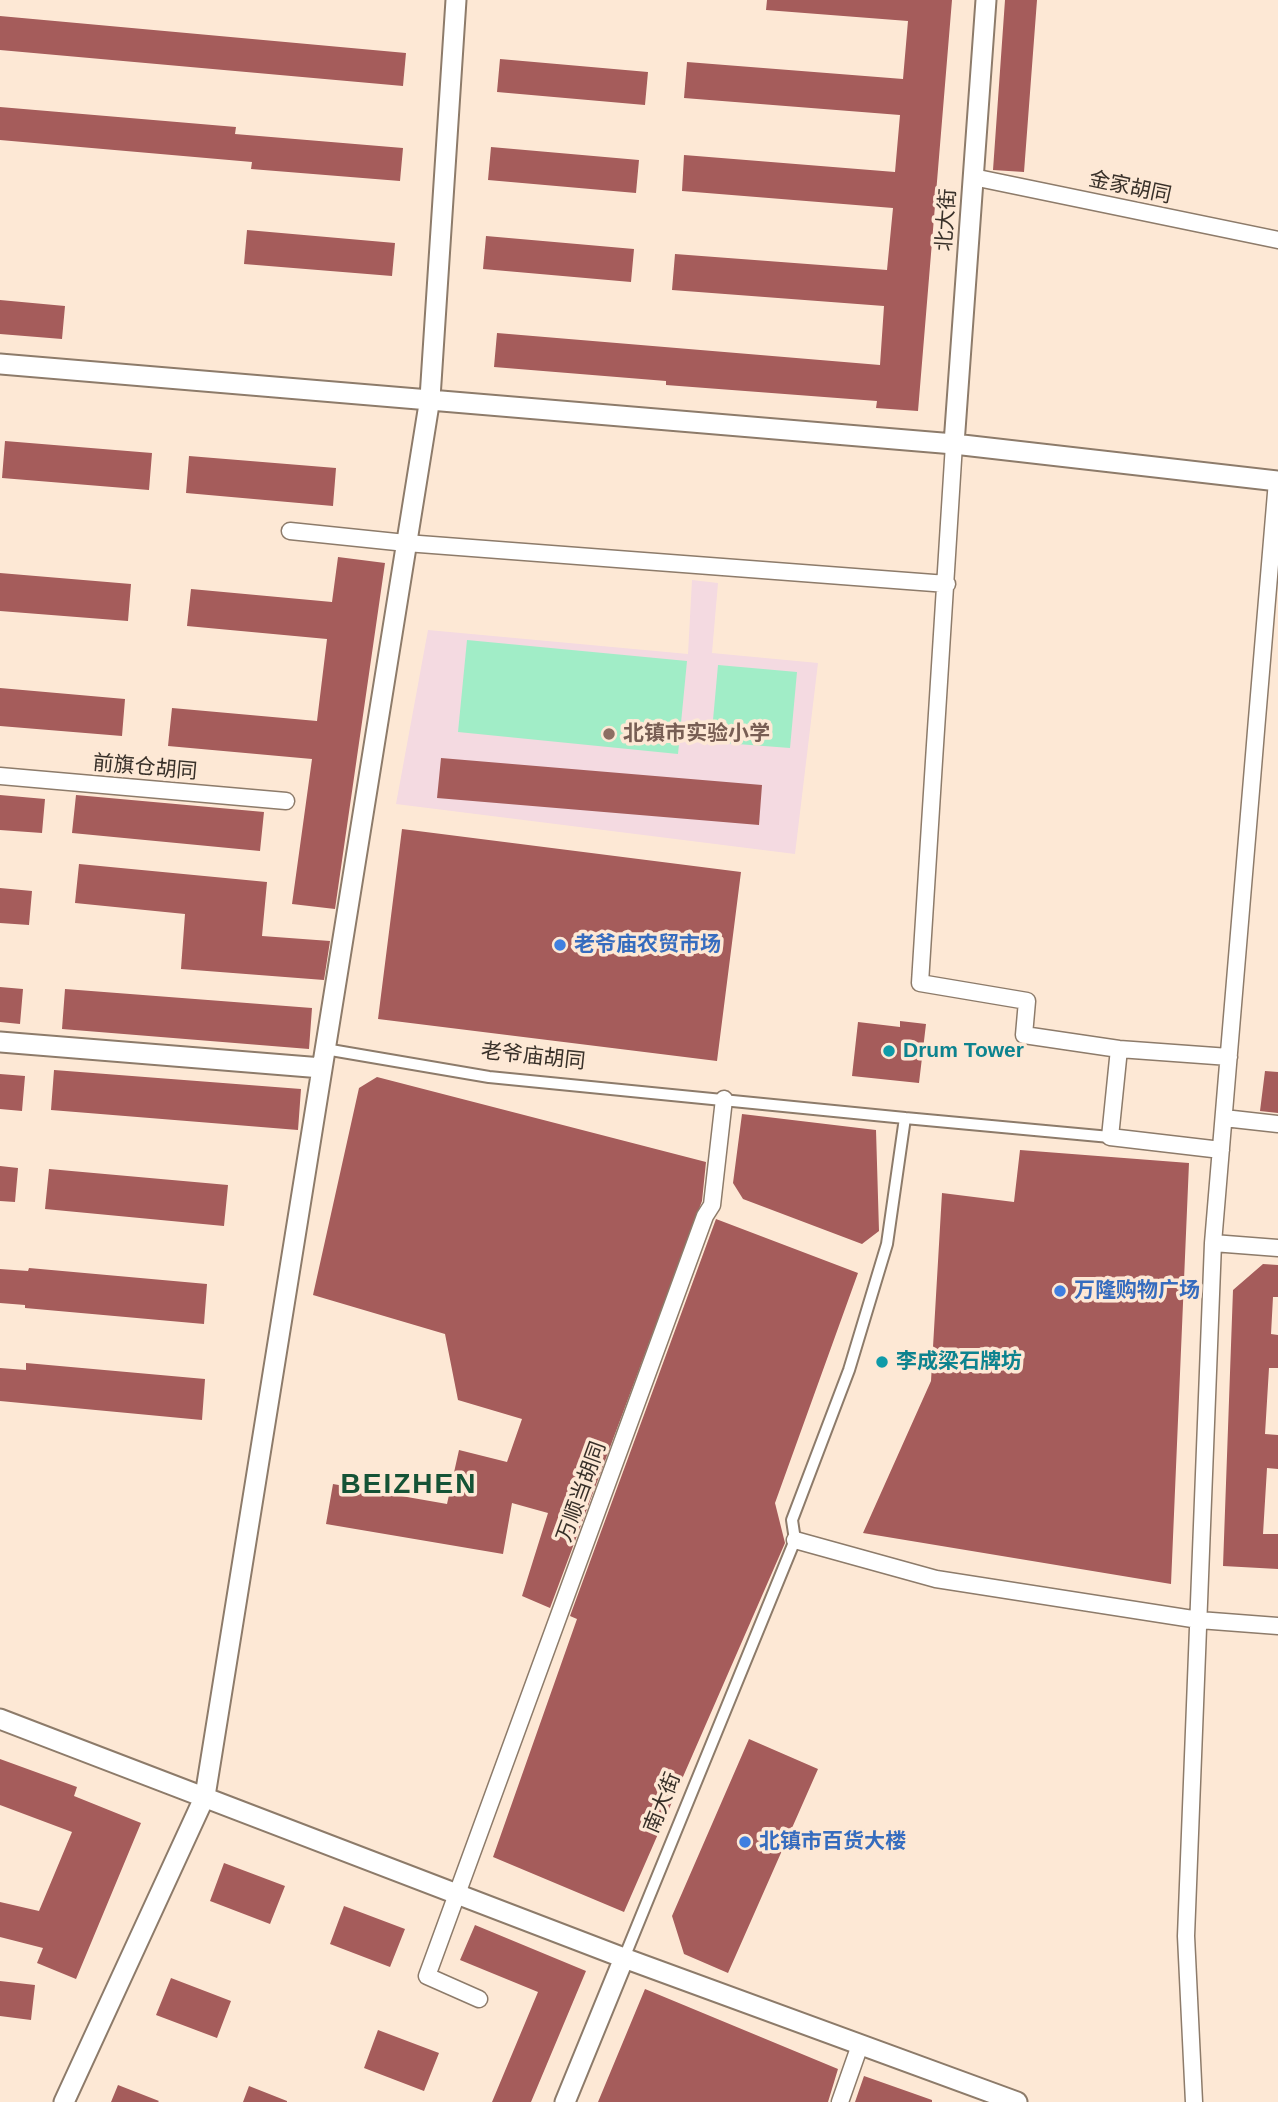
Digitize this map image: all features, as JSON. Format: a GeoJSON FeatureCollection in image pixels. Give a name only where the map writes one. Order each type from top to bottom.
{"type":"FeatureCollection","features":[{"type":"Feature","properties":{"kind":"street"},"geometry":{"type":"LineString","coordinates":[[64,2102],[205,1796],[429,398],[456,0]]}},
{"type":"Feature","properties":{"kind":"street","name":"北大街"},"geometry":{"type":"LineString","coordinates":[[954,444],[986,0]]}},
{"type":"Feature","properties":{"kind":"street","name":"金家胡同"},"geometry":{"type":"LineString","coordinates":[[973,177],[1278,240]]}},
{"type":"Feature","properties":{"kind":"street"},"geometry":{"type":"LineString","coordinates":[[0,364],[954,444],[1278,481],[1213,1243],[1186,1936],[1194,2102]]}},
{"type":"Feature","properties":{"kind":"street"},"geometry":{"type":"LineString","coordinates":[[954,444],[920,983],[1027,1001],[1024,1035],[1119,1049],[1229,1057]]}},
{"type":"Feature","properties":{"kind":"street"},"geometry":{"type":"LineString","coordinates":[[290,531],[406,543],[947,584]]}},
{"type":"Feature","properties":{"kind":"street","name":"前旗仓胡同"},"geometry":{"type":"LineString","coordinates":[[0,776],[286,801]]}},
{"type":"Feature","properties":{"kind":"street","name":"老爷庙胡同"},"geometry":{"type":"LineString","coordinates":[[0,1042],[323,1059],[1110,1137]]}},
{"type":"Feature","properties":{"kind":"street"},"geometry":{"type":"LineString","coordinates":[[1119,1049],[1110,1137],[1221,1150]]}},
{"type":"Feature","properties":{"kind":"street","name":"万顺当胡同"},"geometry":{"type":"LineString","coordinates":[[479,1999],[427,1976],[705,1216],[712,1205],[731,1100]]}},
{"type":"Feature","properties":{"kind":"street","name":"南大街"},"geometry":{"type":"LineString","coordinates":[[565,2102],[795,1540],[793,1520],[849,1370],[887,1244],[905,1118]]}},
{"type":"Feature","properties":{"kind":"street"},"geometry":{"type":"LineString","coordinates":[[1224,1118],[1278,1124]]}},
{"type":"Feature","properties":{"kind":"street"},"geometry":{"type":"LineString","coordinates":[[1213,1243],[1278,1248]]}},
{"type":"Feature","properties":{"kind":"street"},"geometry":{"type":"LineString","coordinates":[[795,1540],[936,1579],[1199,1620],[1278,1626]]}},
{"type":"Feature","properties":{"kind":"street"},"geometry":{"type":"LineString","coordinates":[[0,1719],[624,1958],[1017,2102]]}},
{"type":"Feature","properties":{"kind":"street"},"geometry":{"type":"LineString","coordinates":[[840,2102],[860,2045]]}},
{"type":"Feature","properties":{"kind":"shaded area","name":"北镇市实验小学"},"geometry":{"type":"Polygon","coordinates":[[[692,580],[718,583],[712,653],[818,663],[795,854],[396,804],[428,630],[688,654],[692,580]]]}},
{"type":"Feature","properties":{"kind":"green space"},"geometry":{"type":"Polygon","coordinates":[[[467,640],[687,661],[678,754],[458,732],[467,640]]]}},
{"type":"Feature","properties":{"kind":"green space"},"geometry":{"type":"Polygon","coordinates":[[[718,665],[797,672],[790,748],[711,742],[718,665]]]}},
{"type":"Feature","properties":{"kind":"building"},"geometry":{"type":"Polygon","coordinates":[[[767,0],[952,0],[918,411],[876,408],[877,401],[666,385],[666,381],[494,367],[497,333],[880,365],[884,306],[672,290],[675,254],[887,270],[893,208],[682,191],[684,155],[895,172],[900,115],[684,98],[687,62],[903,79],[908,21],[766,10],[767,0]]]}},
{"type":"Feature","properties":{"kind":"building"},"geometry":{"type":"Polygon","coordinates":[[[1005,0],[1037,0],[1024,172],[993,170],[1005,0]]]}},
{"type":"Feature","properties":{"kind":"building"},"geometry":{"type":"Polygon","coordinates":[[[0,16],[406,53],[403,86],[0,50],[0,16]]]}},
{"type":"Feature","properties":{"kind":"building"},"geometry":{"type":"Polygon","coordinates":[[[500,59],[648,72],[645,105],[497,92],[500,59]]]}},
{"type":"Feature","properties":{"kind":"building"},"geometry":{"type":"Polygon","coordinates":[[[0,107],[236,127],[235,134],[403,148],[400,181],[251,169],[252,162],[0,140],[0,107]]]}},
{"type":"Feature","properties":{"kind":"building"},"geometry":{"type":"Polygon","coordinates":[[[491,147],[639,160],[636,193],[488,180],[491,147]]]}},
{"type":"Feature","properties":{"kind":"building"},"geometry":{"type":"Polygon","coordinates":[[[247,230],[395,243],[392,276],[244,264],[247,230]]]}},
{"type":"Feature","properties":{"kind":"building"},"geometry":{"type":"Polygon","coordinates":[[[486,236],[634,249],[631,282],[483,269],[486,236]]]}},
{"type":"Feature","properties":{"kind":"building"},"geometry":{"type":"Polygon","coordinates":[[[0,300],[65,306],[62,339],[0,334],[0,300]]]}},
{"type":"Feature","properties":{"kind":"building"},"geometry":{"type":"Polygon","coordinates":[[[5,441],[152,453],[149,490],[2,478],[5,441]]]}},
{"type":"Feature","properties":{"kind":"building"},"geometry":{"type":"Polygon","coordinates":[[[189,456],[336,468],[333,506],[186,493],[189,456]]]}},
{"type":"Feature","properties":{"kind":"building"},"geometry":{"type":"Polygon","coordinates":[[[338,557],[385,563],[335,909],[292,904],[312,759],[168,746],[172,708],[317,721],[327,639],[187,626],[191,589],[332,602],[338,557]]]}},
{"type":"Feature","properties":{"kind":"building"},"geometry":{"type":"Polygon","coordinates":[[[0,573],[131,584],[128,621],[0,611],[0,573]]]}},
{"type":"Feature","properties":{"kind":"building"},"geometry":{"type":"Polygon","coordinates":[[[0,688],[125,699],[122,736],[0,726],[0,688]]]}},
{"type":"Feature","properties":{"kind":"building"},"geometry":{"type":"Polygon","coordinates":[[[441,758],[762,785],[759,825],[437,798],[441,758]]]}},
{"type":"Feature","properties":{"kind":"building"},"geometry":{"type":"Polygon","coordinates":[[[0,795],[45,799],[42,833],[0,830],[0,795]]]}},
{"type":"Feature","properties":{"kind":"building"},"geometry":{"type":"Polygon","coordinates":[[[76,795],[264,812],[260,851],[72,833],[76,795]]]}},
{"type":"Feature","properties":{"kind":"building","name":"老爷庙农贸市场"},"geometry":{"type":"Polygon","coordinates":[[[402,829],[741,872],[717,1061],[378,1019],[402,829]]]}},
{"type":"Feature","properties":{"kind":"building"},"geometry":{"type":"Polygon","coordinates":[[[79,864],[267,882],[262,936],[330,941],[324,980],[181,969],[185,914],[75,903],[79,864]]]}},
{"type":"Feature","properties":{"kind":"building"},"geometry":{"type":"Polygon","coordinates":[[[0,888],[32,891],[29,925],[0,923],[0,888]]]}},
{"type":"Feature","properties":{"kind":"building"},"geometry":{"type":"Polygon","coordinates":[[[0,987],[23,989],[20,1024],[0,1022],[0,987]]]}},
{"type":"Feature","properties":{"kind":"building"},"geometry":{"type":"Polygon","coordinates":[[[65,989],[312,1008],[309,1049],[62,1029],[65,989]]]}},
{"type":"Feature","properties":{"kind":"building","name":"Drum Tower"},"geometry":{"type":"Polygon","coordinates":[[[900,1021],[926,1024],[919,1083],[852,1076],[858,1022],[900,1027],[900,1021]]]}},
{"type":"Feature","properties":{"kind":"building"},"geometry":{"type":"Polygon","coordinates":[[[54,1070],[301,1089],[298,1130],[51,1110],[54,1070]]]}},
{"type":"Feature","properties":{"kind":"building"},"geometry":{"type":"Polygon","coordinates":[[[1265,1071],[1278,1072],[1278,1113],[1260,1111],[1265,1071]]]}},
{"type":"Feature","properties":{"kind":"building"},"geometry":{"type":"Polygon","coordinates":[[[0,1074],[25,1076],[22,1111],[0,1109],[0,1074]]]}},
{"type":"Feature","properties":{"kind":"building"},"geometry":{"type":"Polygon","coordinates":[[[377,1077],[706,1162],[702,1201],[550,1608],[522,1596],[548,1513],[512,1503],[503,1554],[326,1524],[333,1484],[447,1504],[459,1450],[507,1462],[522,1419],[458,1400],[445,1334],[313,1295],[359,1088],[377,1077]]]}},
{"type":"Feature","properties":{"kind":"building"},"geometry":{"type":"Polygon","coordinates":[[[742,1114],[876,1130],[879,1231],[862,1244],[743,1199],[733,1183],[742,1114]]]}},
{"type":"Feature","properties":{"kind":"building","name":"万隆购物广场"},"geometry":{"type":"Polygon","coordinates":[[[1020,1150],[1189,1163],[1171,1584],[863,1533],[931,1381],[942,1193],[1014,1202],[1020,1150]]]}},
{"type":"Feature","properties":{"kind":"building"},"geometry":{"type":"Polygon","coordinates":[[[0,1166],[18,1168],[15,1202],[0,1201],[0,1166]]]}},
{"type":"Feature","properties":{"kind":"building"},"geometry":{"type":"Polygon","coordinates":[[[49,1169],[228,1185],[224,1226],[45,1209],[49,1169]]]}},
{"type":"Feature","properties":{"kind":"building"},"geometry":{"type":"Polygon","coordinates":[[[716,1219],[858,1273],[775,1503],[785,1543],[624,1912],[493,1857],[577,1619],[570,1616],[716,1219]]]}},
{"type":"Feature","properties":{"kind":"building"},"geometry":{"type":"Polygon","coordinates":[[[1263,1264],[1278,1265],[1278,1297],[1273,1297],[1271,1334],[1278,1335],[1278,1368],[1269,1368],[1265,1434],[1278,1435],[1278,1469],[1267,1468],[1263,1534],[1278,1534],[1278,1569],[1223,1566],[1233,1290],[1263,1264]]]}},
{"type":"Feature","properties":{"kind":"building"},"geometry":{"type":"Polygon","coordinates":[[[29,1268],[207,1284],[204,1324],[25,1308],[25,1305],[0,1303],[0,1269],[28,1271],[29,1268]]]}},
{"type":"Feature","properties":{"kind":"building"},"geometry":{"type":"Polygon","coordinates":[[[26,1363],[205,1379],[202,1420],[0,1401],[0,1368],[26,1370],[26,1363]]]}},
{"type":"Feature","properties":{"kind":"building","name":"北镇市百货大楼"},"geometry":{"type":"Polygon","coordinates":[[[749,1739],[818,1769],[728,1973],[684,1954],[672,1916],[749,1739]]]}},
{"type":"Feature","properties":{"kind":"building"},"geometry":{"type":"Polygon","coordinates":[[[0,1759],[77,1787],[74,1796],[141,1823],[76,1979],[37,1963],[43,1948],[0,1937],[0,1902],[39,1911],[72,1832],[0,1805],[0,1759]]]}},
{"type":"Feature","properties":{"kind":"building"},"geometry":{"type":"Polygon","coordinates":[[[224,1863],[285,1886],[270,1924],[210,1901],[224,1863]]]}},
{"type":"Feature","properties":{"kind":"building"},"geometry":{"type":"Polygon","coordinates":[[[344,1906],[405,1929],[390,1967],[330,1944],[344,1906]]]}},
{"type":"Feature","properties":{"kind":"building"},"geometry":{"type":"Polygon","coordinates":[[[475,1925],[586,1971],[531,2102],[492,2102],[538,1992],[460,1960],[475,1925]]]}},
{"type":"Feature","properties":{"kind":"building"},"geometry":{"type":"Polygon","coordinates":[[[171,1978],[231,2001],[217,2038],[156,2015],[171,1978]]]}},
{"type":"Feature","properties":{"kind":"building"},"geometry":{"type":"Polygon","coordinates":[[[0,1981],[35,1985],[31,2020],[0,2016],[0,1981]]]}},
{"type":"Feature","properties":{"kind":"building"},"geometry":{"type":"Polygon","coordinates":[[[645,1989],[838,2069],[828,2102],[598,2102],[645,1989]]]}},
{"type":"Feature","properties":{"kind":"building"},"geometry":{"type":"Polygon","coordinates":[[[378,2030],[439,2053],[424,2091],[364,2068],[378,2030]]]}},
{"type":"Feature","properties":{"kind":"building"},"geometry":{"type":"Polygon","coordinates":[[[864,2076],[932,2100],[932,2102],[855,2102],[864,2076]]]}},
{"type":"Feature","properties":{"kind":"building"},"geometry":{"type":"Polygon","coordinates":[[[118,2085],[159,2101],[111,2102],[118,2085]]]}},
{"type":"Feature","properties":{"kind":"building"},"geometry":{"type":"Polygon","coordinates":[[[249,2086],[287,2101],[287,2102],[243,2102],[249,2086]]]}},
{"type":"Feature","properties":{"kind":"place","name":"北镇市实验小学"},"geometry":{"type":"Point","coordinates":[609,734]}},
{"type":"Feature","properties":{"kind":"place","name":"老爷庙农贸市场"},"geometry":{"type":"Point","coordinates":[560,945]}},
{"type":"Feature","properties":{"kind":"place","name":"Drum Tower"},"geometry":{"type":"Point","coordinates":[889,1051]}},
{"type":"Feature","properties":{"kind":"place","name":"万隆购物广场"},"geometry":{"type":"Point","coordinates":[1060,1291]}},
{"type":"Feature","properties":{"kind":"place","name":"李成梁石牌坊"},"geometry":{"type":"Point","coordinates":[882,1362]}},
{"type":"Feature","properties":{"kind":"place","name":"北镇市百货大楼"},"geometry":{"type":"Point","coordinates":[745,1842]}},
{"type":"Feature","properties":{"kind":"district","name":"BEIZHEN"},"geometry":{"type":"Point","coordinates":[409,1485]}}]}
